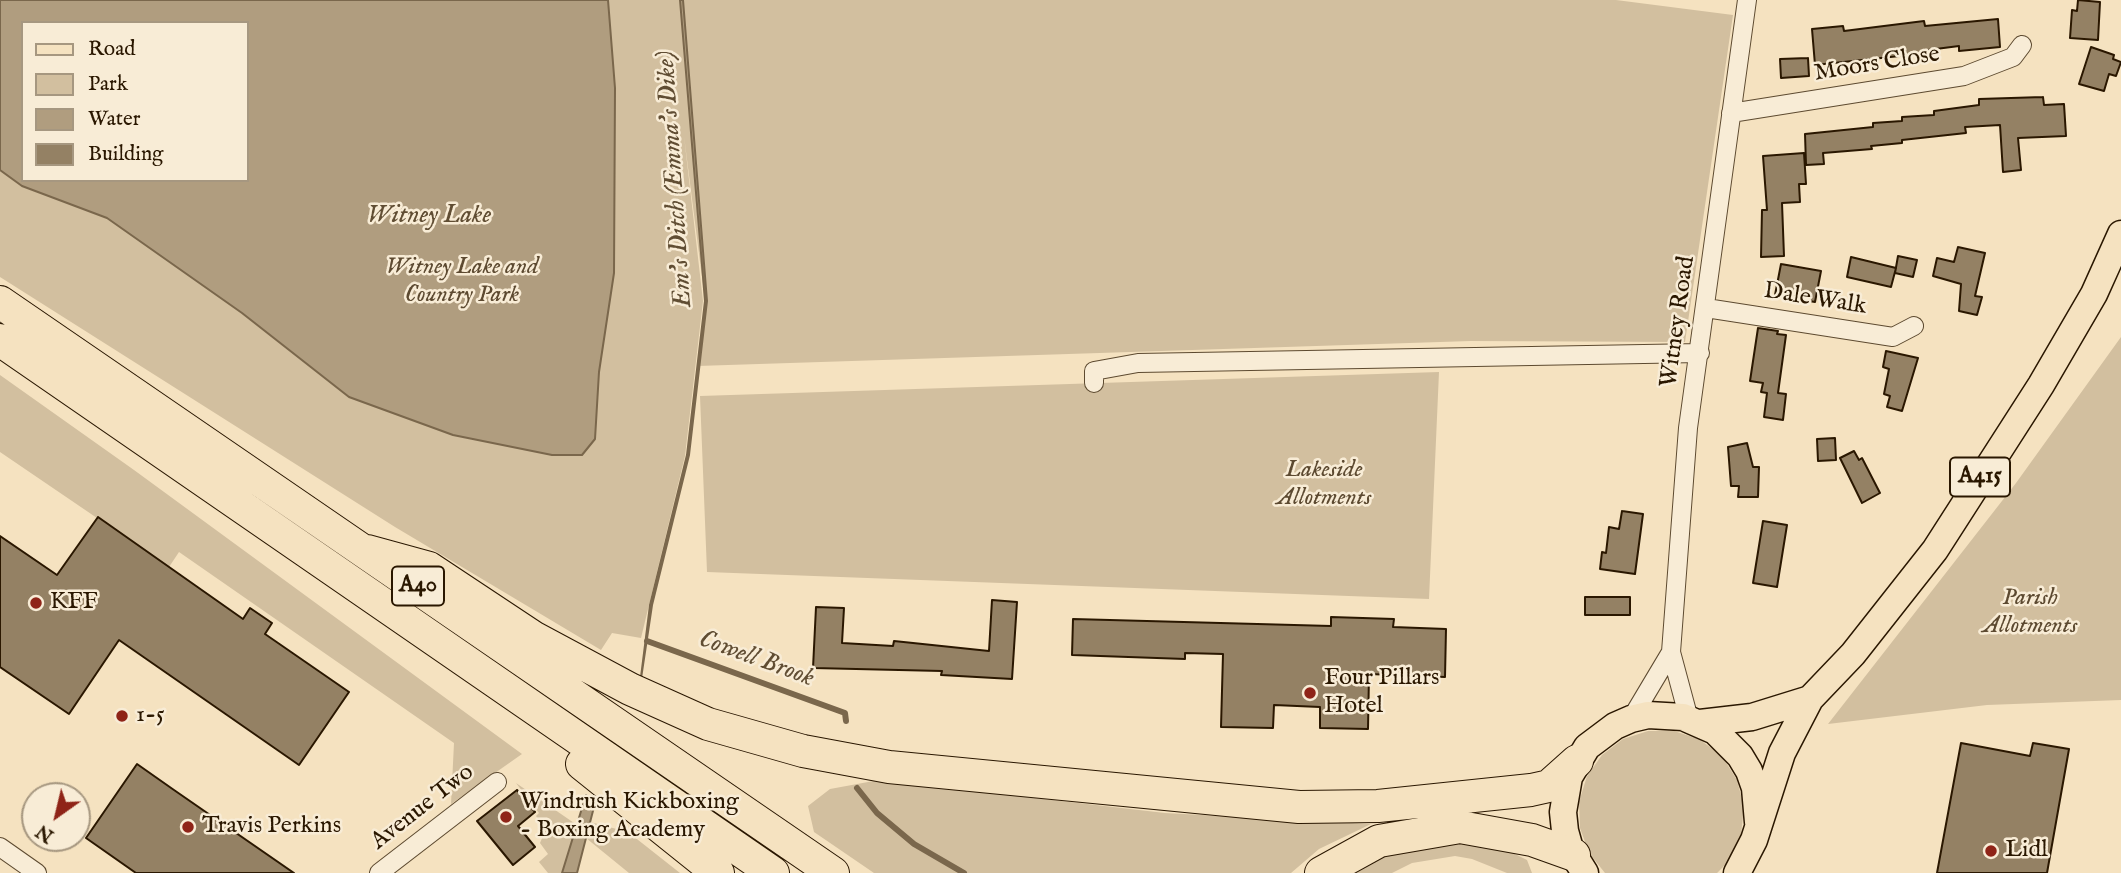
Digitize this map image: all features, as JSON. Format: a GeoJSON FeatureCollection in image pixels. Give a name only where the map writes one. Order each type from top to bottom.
{"type":"FeatureCollection","features":[{"type":"Feature","properties":{"kind":"highway","name":"A40"},"geometry":{"type":"LineString","coordinates":[[0,302],[367,551],[833,873]]}},
{"type":"Feature","properties":{"kind":"highway","name":"A40"},"geometry":{"type":"LineString","coordinates":[[0,340],[773,873]]}},
{"type":"Feature","properties":{"kind":"highway"},"geometry":{"type":"LineString","coordinates":[[367,551],[429,568],[533,636],[630,689],[708,723],[803,751],[889,767],[1299,807],[1378,806],[1531,790],[1549,786],[1577,761]]}},
{"type":"Feature","properties":{"kind":"highway"},"geometry":{"type":"LineString","coordinates":[[530,705],[568,752],[718,873]]}},
{"type":"Feature","properties":{"kind":"highway"},"geometry":{"type":"LineString","coordinates":[[1321,873],[1379,841],[1460,827],[1532,840],[1579,866]]}},
{"type":"Feature","properties":{"kind":"main road","name":"A415"},"geometry":{"type":"LineString","coordinates":[[1758,822],[1782,753],[1810,699],[1853,654],[1935,550],[2041,385],[2094,294],[2121,234]]}},
{"type":"Feature","properties":{"kind":"main road","name":"A415"},"geometry":{"type":"LineString","coordinates":[[1694,721],[1752,717],[1810,699]]}},
{"type":"Feature","properties":{"kind":"main road"},"geometry":{"type":"LineString","coordinates":[[1579,866],[1565,831],[1563,812],[1567,786],[1577,761],[1600,735],[1631,719],[1665,715],[1694,721],[1722,737],[1740,756],[1755,788],[1758,822],[1743,868]]}},
{"type":"Feature","properties":{"kind":"street","name":"Witney Road"},"geometry":{"type":"LineString","coordinates":[[1694,721],[1671,652],[1688,428],[1747,0]]}},
{"type":"Feature","properties":{"kind":"street","name":"Moors Close"},"geometry":{"type":"LineString","coordinates":[[1731,113],[1964,76],[2013,57],[2022,45]]}},
{"type":"Feature","properties":{"kind":"street","name":"Dale Walk"},"geometry":{"type":"LineString","coordinates":[[1706,308],[1893,338],[1914,326]]}},
{"type":"Feature","properties":{"kind":"street"},"geometry":{"type":"LineString","coordinates":[[1094,383],[1094,371],[1138,363],[1700,353]]}},
{"type":"Feature","properties":{"kind":"street","name":"Witney Road"},"geometry":{"type":"LineString","coordinates":[[1631,719],[1671,652]]}},
{"type":"Feature","properties":{"kind":"street","name":"Avenue Two"},"geometry":{"type":"LineString","coordinates":[[379,873],[497,782]]}},
{"type":"Feature","properties":{"kind":"street"},"geometry":{"type":"LineString","coordinates":[[0,847],[37,873]]}},
{"type":"Feature","properties":{"kind":"green space","name":"Witney Lake and Country Park"},"geometry":{"type":"Polygon","coordinates":[[[0,0],[1616,0],[1733,15],[1685,342],[1471,341],[697,366],[705,301],[684,136],[703,301],[685,456],[641,638],[612,633],[601,650],[395,527],[0,277],[0,0]]]}},
{"type":"Feature","properties":{"kind":"green space","name":"Parish Allotments"},"geometry":{"type":"Polygon","coordinates":[[[2121,337],[2121,700],[1987,705],[1828,724],[2016,483],[2121,337]]]}},
{"type":"Feature","properties":{"kind":"green space","name":"Lakeside Allotments"},"geometry":{"type":"Polygon","coordinates":[[[1439,372],[1429,599],[707,572],[700,396],[1439,372]]]}},
{"type":"Feature","properties":{"kind":"green space"},"geometry":{"type":"Polygon","coordinates":[[[0,375],[522,754],[451,804],[454,743],[179,552],[169,567],[0,452],[0,375]]]}},
{"type":"Feature","properties":{"kind":"green space"},"geometry":{"type":"Polygon","coordinates":[[[1648,731],[1674,731],[1699,739],[1722,756],[1737,780],[1744,807],[1741,835],[1729,861],[1717,873],[1605,873],[1589,853],[1580,828],[1579,802],[1587,776],[1602,755],[1623,739],[1648,731]]]}},
{"type":"Feature","properties":{"kind":"green space"},"geometry":{"type":"Polygon","coordinates":[[[879,780],[1165,813],[1371,824],[1319,849],[1291,873],[874,873],[814,832],[808,806],[830,789],[879,780]]]}},
{"type":"Feature","properties":{"kind":"green space"},"geometry":{"type":"Polygon","coordinates":[[[516,783],[577,825],[562,873],[548,873],[539,862],[548,854],[540,843],[546,829],[536,816],[539,813],[516,783]]]}},
{"type":"Feature","properties":{"kind":"green space"},"geometry":{"type":"Polygon","coordinates":[[[590,822],[628,832],[680,873],[629,873],[586,838],[590,822]]]}},
{"type":"Feature","properties":{"kind":"green space"},"geometry":{"type":"Polygon","coordinates":[[[1457,842],[1513,848],[1513,853],[1527,860],[1532,873],[1507,873],[1472,859],[1455,856],[1412,863],[1392,873],[1339,873],[1371,858],[1457,842]]]}},
{"type":"Feature","properties":{"kind":"water","name":"Witney Lake"},"geometry":{"type":"Polygon","coordinates":[[[0,0],[608,0],[615,88],[614,273],[599,372],[595,439],[582,455],[552,455],[453,435],[349,397],[242,313],[107,218],[22,186],[0,170],[0,0]]]}},
{"type":"Feature","properties":{"kind":"water"},"geometry":{"type":"Polygon","coordinates":[[[680,0],[683,0],[707,301],[689,455],[652,605],[640,685],[650,605],[687,455],[705,301],[680,0]]]}},
{"type":"Feature","properties":{"kind":"water"},"geometry":{"type":"Polygon","coordinates":[[[586,795],[595,803],[577,873],[562,873],[586,795]]]}},
{"type":"Feature","properties":{"kind":"building"},"geometry":{"type":"Polygon","coordinates":[[[2078,0],[2100,2],[2098,40],[2070,38],[2072,10],[2077,11],[2078,0]]]}},
{"type":"Feature","properties":{"kind":"building"},"geometry":{"type":"Polygon","coordinates":[[[1998,19],[2000,47],[1959,51],[1959,46],[1928,50],[1928,53],[1815,65],[1812,29],[1843,26],[1844,31],[1924,21],[1925,26],[1998,19]]]}},
{"type":"Feature","properties":{"kind":"building"},"geometry":{"type":"Polygon","coordinates":[[[2091,47],[2114,55],[2113,59],[2121,62],[2116,76],[2109,74],[2104,91],[2079,84],[2091,47]]]}},
{"type":"Feature","properties":{"kind":"building"},"geometry":{"type":"Polygon","coordinates":[[[1808,58],[1809,76],[1781,78],[1780,59],[1808,58]]]}},
{"type":"Feature","properties":{"kind":"building"},"geometry":{"type":"Polygon","coordinates":[[[2043,97],[2044,105],[2064,104],[2066,136],[2018,138],[2021,170],[2003,172],[2000,125],[1965,127],[1966,133],[1902,140],[1902,143],[1871,146],[1872,149],[1823,153],[1824,164],[1806,165],[1805,134],[1873,127],[1873,123],[1902,121],[1902,117],[1934,115],[1934,111],[1979,105],[1979,99],[2043,97]]]}},
{"type":"Feature","properties":{"kind":"building"},"geometry":{"type":"Polygon","coordinates":[[[1804,153],[1806,184],[1799,184],[1800,202],[1782,203],[1784,256],[1761,257],[1762,210],[1767,210],[1763,156],[1804,153]]]}},
{"type":"Feature","properties":{"kind":"building"},"geometry":{"type":"Polygon","coordinates":[[[1958,247],[1985,253],[1975,296],[1982,297],[1977,315],[1959,311],[1961,284],[1933,276],[1937,258],[1954,262],[1958,247]]]}},
{"type":"Feature","properties":{"kind":"building"},"geometry":{"type":"Polygon","coordinates":[[[1898,256],[1917,260],[1913,277],[1895,273],[1898,256]]]}},
{"type":"Feature","properties":{"kind":"building"},"geometry":{"type":"Polygon","coordinates":[[[1851,257],[1896,268],[1891,287],[1847,277],[1851,257]]]}},
{"type":"Feature","properties":{"kind":"building"},"geometry":{"type":"Polygon","coordinates":[[[1781,264],[1821,271],[1815,302],[1775,295],[1781,264]]]}},
{"type":"Feature","properties":{"kind":"building"},"geometry":{"type":"Polygon","coordinates":[[[1758,328],[1786,335],[1778,393],[1786,394],[1783,420],[1764,417],[1767,393],[1761,392],[1763,383],[1750,381],[1758,328]]]}},
{"type":"Feature","properties":{"kind":"building"},"geometry":{"type":"Polygon","coordinates":[[[1886,351],[1918,358],[1902,411],[1887,407],[1890,396],[1884,394],[1889,369],[1883,367],[1886,351]]]}},
{"type":"Feature","properties":{"kind":"building"},"geometry":{"type":"Polygon","coordinates":[[[1835,438],[1836,460],[1818,461],[1817,439],[1835,438]]]}},
{"type":"Feature","properties":{"kind":"building"},"geometry":{"type":"Polygon","coordinates":[[[1747,443],[1753,467],[1759,467],[1758,497],[1738,497],[1739,486],[1731,486],[1728,447],[1747,443]]]}},
{"type":"Feature","properties":{"kind":"building"},"geometry":{"type":"Polygon","coordinates":[[[1854,451],[1859,460],[1862,458],[1880,493],[1862,503],[1840,458],[1854,451]]]}},
{"type":"Feature","properties":{"kind":"building"},"geometry":{"type":"Polygon","coordinates":[[[1622,511],[1643,514],[1635,574],[1600,569],[1602,552],[1606,553],[1609,527],[1619,529],[1622,511]]]}},
{"type":"Feature","properties":{"kind":"building"},"geometry":{"type":"Polygon","coordinates":[[[98,517],[243,619],[250,608],[272,623],[265,634],[349,692],[299,765],[119,640],[69,714],[0,667],[0,536],[57,575],[98,517]]]}},
{"type":"Feature","properties":{"kind":"building"},"geometry":{"type":"Polygon","coordinates":[[[1763,521],[1787,525],[1777,587],[1753,583],[1763,521]]]}},
{"type":"Feature","properties":{"kind":"building"},"geometry":{"type":"Polygon","coordinates":[[[1585,597],[1630,597],[1630,615],[1585,615],[1585,597]]]}},
{"type":"Feature","properties":{"kind":"building"},"geometry":{"type":"Polygon","coordinates":[[[992,600],[1017,602],[1012,679],[941,675],[942,671],[813,668],[816,607],[844,608],[842,643],[893,646],[894,641],[989,651],[992,600]]]}},
{"type":"Feature","properties":{"kind":"building"},"geometry":{"type":"Polygon","coordinates":[[[1331,617],[1394,619],[1393,627],[1446,629],[1445,677],[1369,674],[1368,729],[1320,728],[1320,707],[1274,705],[1273,728],[1221,727],[1223,654],[1185,653],[1185,659],[1072,655],[1073,619],[1331,626],[1331,617]]]}},
{"type":"Feature","properties":{"kind":"building"},"geometry":{"type":"Polygon","coordinates":[[[1961,743],[2030,756],[2033,743],[2069,749],[2047,873],[1937,873],[1961,743]]]}},
{"type":"Feature","properties":{"kind":"building","name":"Travis Perkins"},"geometry":{"type":"Polygon","coordinates":[[[137,764],[294,873],[136,873],[91,842],[91,831],[137,764]]]}},
{"type":"Feature","properties":{"kind":"building"},"geometry":{"type":"Polygon","coordinates":[[[517,790],[535,812],[518,826],[535,847],[513,865],[477,821],[517,790]]]}},
{"type":"Feature","properties":{"kind":"waterway","name":"Cowell Brook"},"geometry":{"type":"LineString","coordinates":[[647,641],[845,713],[846,721]]}},
{"type":"Feature","properties":{"kind":"waterway","name":"Cowell Brook"},"geometry":{"type":"LineString","coordinates":[[857,788],[877,813],[914,844],[964,873]]}},
{"type":"Feature","properties":{"kind":"place","name":"KFF"},"geometry":{"type":"Point","coordinates":[36,603]}},
{"type":"Feature","properties":{"kind":"place","name":"Four Pillars Hotel"},"geometry":{"type":"Point","coordinates":[1310,693]}},
{"type":"Feature","properties":{"kind":"place","name":"1-5"},"geometry":{"type":"Point","coordinates":[122,716]}},
{"type":"Feature","properties":{"kind":"place","name":"Windrush Kickboxing - Boxing Academy"},"geometry":{"type":"Point","coordinates":[506,817]}},
{"type":"Feature","properties":{"kind":"place","name":"Travis Perkins"},"geometry":{"type":"Point","coordinates":[188,827]}},
{"type":"Feature","properties":{"kind":"place","name":"Lidl"},"geometry":{"type":"Point","coordinates":[1991,851]}},
{"type":"Feature","properties":{"kind":"water label","name":"Em's Ditch (Emma's Dike)"},"geometry":{"type":"Point","coordinates":[676,179]}}]}
